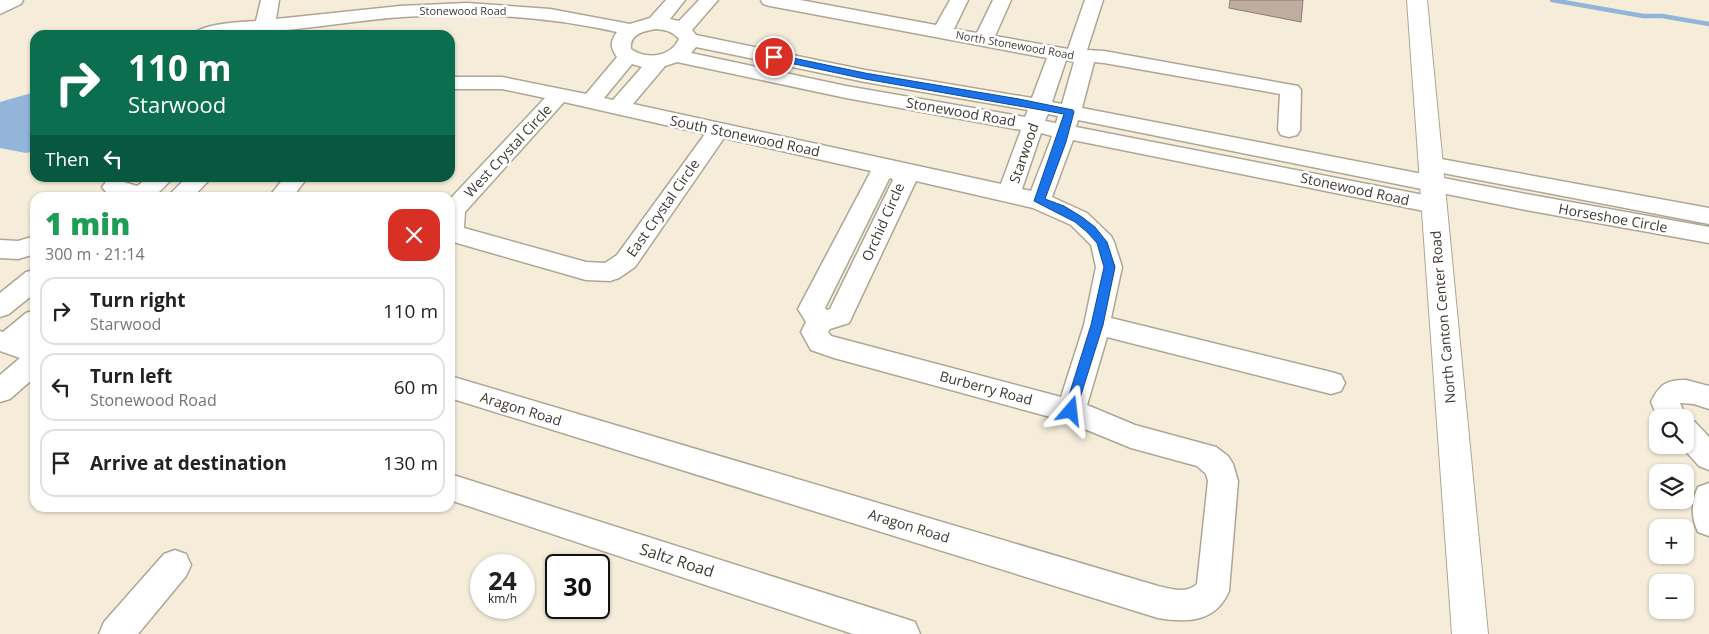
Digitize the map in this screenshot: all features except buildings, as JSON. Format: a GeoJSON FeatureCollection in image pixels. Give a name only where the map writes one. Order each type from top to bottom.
{"type":"FeatureCollection","features":[{"type":"Feature","properties":{"kind":"main road","name":"North Canton Center Road"},"geometry":{"type":"LineString","coordinates":[[1417,0],[1470,634]]}},
{"type":"Feature","properties":{"kind":"street"},"geometry":{"type":"LineString","coordinates":[[0,8],[14,0]]}},
{"type":"Feature","properties":{"kind":"street"},"geometry":{"type":"LineString","coordinates":[[264,30],[270,0]]}},
{"type":"Feature","properties":{"kind":"street"},"geometry":{"type":"LineString","coordinates":[[590,102],[627,43],[656,24],[676,0]]}},
{"type":"Feature","properties":{"kind":"street"},"geometry":{"type":"LineString","coordinates":[[618,108],[676,46],[709,0]]}},
{"type":"Feature","properties":{"kind":"street","name":"North Stonewood Road"},"geometry":{"type":"LineString","coordinates":[[770,0],[1073,56],[1104,57],[1291,90],[1289,130]]}},
{"type":"Feature","properties":{"kind":"street"},"geometry":{"type":"LineString","coordinates":[[942,32],[959,0]]}},
{"type":"Feature","properties":{"kind":"street"},"geometry":{"type":"LineString","coordinates":[[984,40],[1002,0]]}},
{"type":"Feature","properties":{"kind":"street"},"geometry":{"type":"LineString","coordinates":[[1071,411],[1097,325],[1109,267],[1102,242],[1079,219],[1039,201],[1067,122],[1073,56],[1094,0]]}},
{"type":"Feature","properties":{"kind":"street","name":"Stonewood Road"},"geometry":{"type":"LineString","coordinates":[[271,30],[380,14],[467,9],[566,16],[627,43]]}},
{"type":"Feature","properties":{"kind":"street"},"geometry":{"type":"LineString","coordinates":[[656,24],[671,25],[676,46]]}},
{"type":"Feature","properties":{"kind":"street","name":"Stonewood Road"},"geometry":{"type":"LineString","coordinates":[[372,30],[416,25],[504,26],[627,43]]}},
{"type":"Feature","properties":{"kind":"street","name":"Stonewood Road"},"geometry":{"type":"LineString","coordinates":[[230,30],[250,30]]}},
{"type":"Feature","properties":{"kind":"street"},"geometry":{"type":"LineString","coordinates":[[627,43],[641,61],[676,46]]}},
{"type":"Feature","properties":{"kind":"street","name":"Stonewood Road"},"geometry":{"type":"LineString","coordinates":[[676,46],[846,92],[1036,116],[1247,156],[1432,184]]}},
{"type":"Feature","properties":{"kind":"street","name":"Starwood"},"geometry":{"type":"LineString","coordinates":[[1009,194],[1036,116],[1073,56]]}},
{"type":"Feature","properties":{"kind":"street","name":"South Stonewood Road"},"geometry":{"type":"LineString","coordinates":[[455,83],[502,83],[1039,201]]}},
{"type":"Feature","properties":{"kind":"street","name":"West Crystal Circle"},"geometry":{"type":"LineString","coordinates":[[455,208],[559,95]]}},
{"type":"Feature","properties":{"kind":"street","name":"East Crystal Circle"},"geometry":{"type":"LineString","coordinates":[[455,234],[586,271],[610,272],[626,260],[718,130]]}},
{"type":"Feature","properties":{"kind":"street","name":"Orchid Circle"},"geometry":{"type":"LineString","coordinates":[[817,327],[840,316],[905,179],[895,169]]}},
{"type":"Feature","properties":{"kind":"street"},"geometry":{"type":"LineString","coordinates":[[128,192],[152,182]]}},
{"type":"Feature","properties":{"kind":"street"},"geometry":{"type":"LineString","coordinates":[[184,192],[195,182]]}},
{"type":"Feature","properties":{"kind":"street"},"geometry":{"type":"LineString","coordinates":[[284,192],[293,182]]}},
{"type":"Feature","properties":{"kind":"street","name":"Horseshoe Circle"},"geometry":{"type":"LineString","coordinates":[[1432,184],[1523,192],[1702,224]]}},
{"type":"Feature","properties":{"kind":"street"},"geometry":{"type":"LineString","coordinates":[[0,249],[18,250],[30,246]]}},
{"type":"Feature","properties":{"kind":"street"},"geometry":{"type":"LineString","coordinates":[[0,307],[30,283]]}},
{"type":"Feature","properties":{"kind":"street"},"geometry":{"type":"LineString","coordinates":[[4,342],[30,324]]}},
{"type":"Feature","properties":{"kind":"street"},"geometry":{"type":"LineString","coordinates":[[1097,325],[1331,383]]}},
{"type":"Feature","properties":{"kind":"street","name":"Burberry Road"},"geometry":{"type":"LineString","coordinates":[[817,327],[821,343],[834,348],[1071,411],[1131,436],[1190,452]]}},
{"type":"Feature","properties":{"kind":"street"},"geometry":{"type":"LineString","coordinates":[[4,342],[30,350]]}},
{"type":"Feature","properties":{"kind":"street"},"geometry":{"type":"LineString","coordinates":[[0,391],[30,365]]}},
{"type":"Feature","properties":{"kind":"street","name":"Aragon Road"},"geometry":{"type":"LineString","coordinates":[[455,389],[1158,602],[1181,606],[1201,602],[1213,591],[1223,481],[1222,473],[1217,465],[1206,456],[1190,452]]}},
{"type":"Feature","properties":{"kind":"street"},"geometry":{"type":"LineString","coordinates":[[1668,409],[1665,402],[1672,392],[1682,390],[1695,392],[1709,398]]}},
{"type":"Feature","properties":{"kind":"street"},"geometry":{"type":"LineString","coordinates":[[1694,441],[1709,457]]}},
{"type":"Feature","properties":{"kind":"street","name":"Saltz Road"},"geometry":{"type":"LineString","coordinates":[[455,489],[903,634]]}},
{"type":"Feature","properties":{"kind":"street"},"geometry":{"type":"LineString","coordinates":[[1709,496],[1709,522]]}},
{"type":"Feature","properties":{"kind":"street"},"geometry":{"type":"LineString","coordinates":[[116,634],[175,565]]}},
{"type":"Feature","properties":{"kind":"water"},"geometry":{"type":"Polygon","coordinates":[[[30,93],[30,152],[0,148],[0,102],[30,93]]]}},
{"type":"Feature","properties":{"kind":"waterway"},"geometry":{"type":"LineString","coordinates":[[1552,0],[1643,16],[1662,16],[1709,24]]}},
{"type":"Feature","properties":{"kind":"route"},"geometry":{"type":"LineString","coordinates":[[774,57],[865,76],[1070,112],[1039,201],[1079,219],[1091,230],[1102,242],[1109,267],[1097,325],[1071,411]]}}]}
